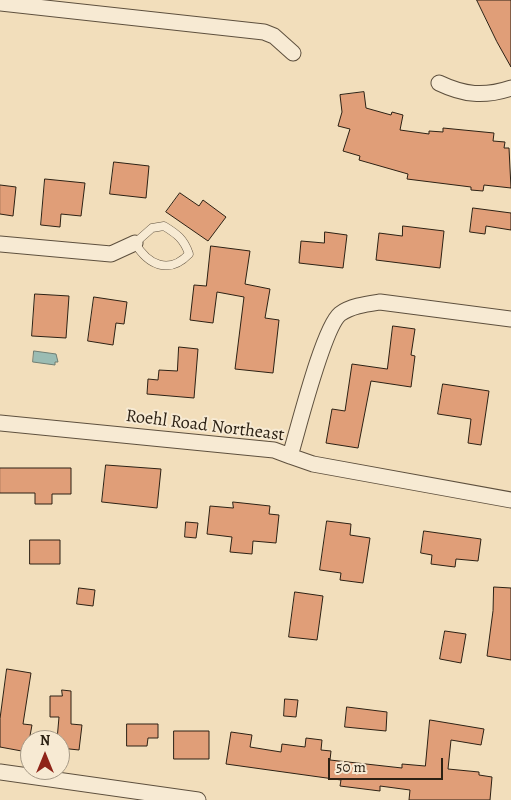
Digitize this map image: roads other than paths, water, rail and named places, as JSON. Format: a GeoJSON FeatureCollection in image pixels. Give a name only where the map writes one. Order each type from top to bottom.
{"type":"FeatureCollection","features":[{"type":"Feature","properties":{"kind":"street"},"geometry":{"type":"LineString","coordinates":[[0,3],[264,32],[274,36],[293,52]]}},
{"type":"Feature","properties":{"kind":"street"},"geometry":{"type":"LineString","coordinates":[[439,83],[462,93],[474,95],[492,94],[511,88]]}},
{"type":"Feature","properties":{"kind":"street"},"geometry":{"type":"LineString","coordinates":[[0,244],[111,254],[135,243]]}},
{"type":"Feature","properties":{"kind":"street","name":"Roehl Road Northeast"},"geometry":{"type":"LineString","coordinates":[[0,423],[274,450],[290,456],[327,333],[339,315],[360,305],[380,302],[511,319]]}},
{"type":"Feature","properties":{"kind":"street"},"geometry":{"type":"LineString","coordinates":[[290,456],[313,464],[511,500]]}},
{"type":"Feature","properties":{"kind":"street"},"geometry":{"type":"LineString","coordinates":[[0,772],[198,800]]}},
{"type":"Feature","properties":{"kind":"lane"},"geometry":{"type":"LineString","coordinates":[[164,226],[178,234],[186,243],[189,254],[181,262],[164,265],[152,263],[141,254],[135,243],[152,228],[164,226]]}},
{"type":"Feature","properties":{"kind":"water"},"geometry":{"type":"Polygon","coordinates":[[[34,351],[56,354],[58,362],[55,362],[55,365],[33,362],[34,351]]]}}]}
